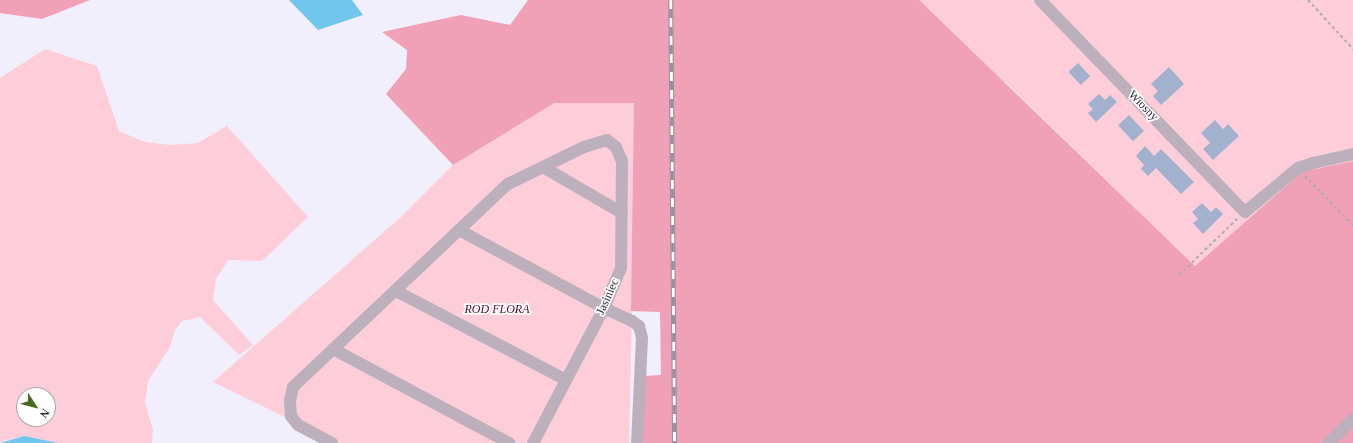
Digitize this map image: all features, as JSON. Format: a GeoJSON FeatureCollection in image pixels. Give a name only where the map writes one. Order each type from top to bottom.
{"type":"FeatureCollection","features":[{"type":"Feature","properties":{"kind":"street","name":"Wiosny"},"geometry":{"type":"LineString","coordinates":[[1040,0],[1245,212]]}},
{"type":"Feature","properties":{"kind":"street","name":"Jasiniec"},"geometry":{"type":"LineString","coordinates":[[533,443],[604,308],[621,268],[622,161],[616,147],[608,140],[584,147],[543,167]]}},
{"type":"Feature","properties":{"kind":"street"},"geometry":{"type":"LineString","coordinates":[[1245,212],[1298,168],[1312,163],[1353,154]]}},
{"type":"Feature","properties":{"kind":"street"},"geometry":{"type":"LineString","coordinates":[[332,443],[298,425],[291,416],[290,400],[293,388],[508,184],[543,167],[622,213]]}},
{"type":"Feature","properties":{"kind":"street"},"geometry":{"type":"LineString","coordinates":[[459,230],[639,326],[642,338],[637,443]]}},
{"type":"Feature","properties":{"kind":"street"},"geometry":{"type":"LineString","coordinates":[[396,290],[566,380]]}},
{"type":"Feature","properties":{"kind":"street"},"geometry":{"type":"LineString","coordinates":[[333,349],[509,443]]}},
{"type":"Feature","properties":{"kind":"street"},"geometry":{"type":"LineString","coordinates":[[1329,443],[1353,419]]}},
{"type":"Feature","properties":{"kind":"path"},"geometry":{"type":"LineString","coordinates":[[1308,0],[1353,49]]}},
{"type":"Feature","properties":{"kind":"path"},"geometry":{"type":"LineString","coordinates":[[1298,168],[1353,225]]}},
{"type":"Feature","properties":{"kind":"path"},"geometry":{"type":"LineString","coordinates":[[1179,275],[1245,212]]}},
{"type":"Feature","properties":{"kind":"green space"},"geometry":{"type":"Polygon","coordinates":[[[697,0],[1353,0],[1353,161],[1302,172],[1195,266],[1005,82],[697,0]]]}},
{"type":"Feature","properties":{"kind":"green space"},"geometry":{"type":"Polygon","coordinates":[[[45,49],[97,66],[119,131],[145,142],[171,145],[198,143],[227,126],[308,217],[262,261],[228,260],[216,279],[213,300],[253,345],[239,355],[200,317],[182,321],[175,330],[170,347],[148,381],[145,403],[153,430],[152,443],[58,443],[24,436],[0,442],[0,78],[45,49]]]}},
{"type":"Feature","properties":{"kind":"green space","name":"ROD FLORA"},"geometry":{"type":"Polygon","coordinates":[[[554,100],[637,102],[629,443],[338,443],[213,382],[402,216],[453,165],[554,100]]]}},
{"type":"Feature","properties":{"kind":"shaded area"},"geometry":{"type":"Polygon","coordinates":[[[0,0],[90,0],[42,19],[0,13],[0,0]]]}},
{"type":"Feature","properties":{"kind":"shaded area"},"geometry":{"type":"Polygon","coordinates":[[[528,0],[919,0],[1195,266],[1302,172],[1353,161],[1353,443],[641,443],[644,376],[661,375],[660,312],[631,311],[634,103],[554,103],[453,165],[386,94],[406,69],[407,50],[382,32],[461,15],[510,25],[528,0]]]}},
{"type":"Feature","properties":{"kind":"water"},"geometry":{"type":"Polygon","coordinates":[[[289,0],[352,0],[363,15],[318,30],[289,0]]]}},
{"type":"Feature","properties":{"kind":"water"},"geometry":{"type":"Polygon","coordinates":[[[24,436],[58,443],[0,443],[24,436]]]}},
{"type":"Feature","properties":{"kind":"building"},"geometry":{"type":"Polygon","coordinates":[[[1078,63],[1090,76],[1081,85],[1068,72],[1078,63]]]}},
{"type":"Feature","properties":{"kind":"building"},"geometry":{"type":"Polygon","coordinates":[[[1169,67],[1184,84],[1161,105],[1153,96],[1158,91],[1151,84],[1169,67]]]}},
{"type":"Feature","properties":{"kind":"building"},"geometry":{"type":"Polygon","coordinates":[[[1099,94],[1105,100],[1110,95],[1117,102],[1096,122],[1088,113],[1093,109],[1088,104],[1099,94]]]}},
{"type":"Feature","properties":{"kind":"building"},"geometry":{"type":"Polygon","coordinates":[[[1129,115],[1144,131],[1133,141],[1118,125],[1129,115]]]}},
{"type":"Feature","properties":{"kind":"building"},"geometry":{"type":"Polygon","coordinates":[[[1215,120],[1223,129],[1228,124],[1239,136],[1213,160],[1203,149],[1210,143],[1201,133],[1215,120]]]}},
{"type":"Feature","properties":{"kind":"building"},"geometry":{"type":"Polygon","coordinates":[[[1145,146],[1154,156],[1161,149],[1194,182],[1181,194],[1156,168],[1148,176],[1141,169],[1144,165],[1136,156],[1145,146]]]}},
{"type":"Feature","properties":{"kind":"building"},"geometry":{"type":"Polygon","coordinates":[[[1202,203],[1211,212],[1216,207],[1223,214],[1203,234],[1193,223],[1198,219],[1192,212],[1202,203]]]}},
{"type":"Feature","properties":{"kind":"railway"},"geometry":{"type":"LineString","coordinates":[[671,0],[675,443]]}}]}
